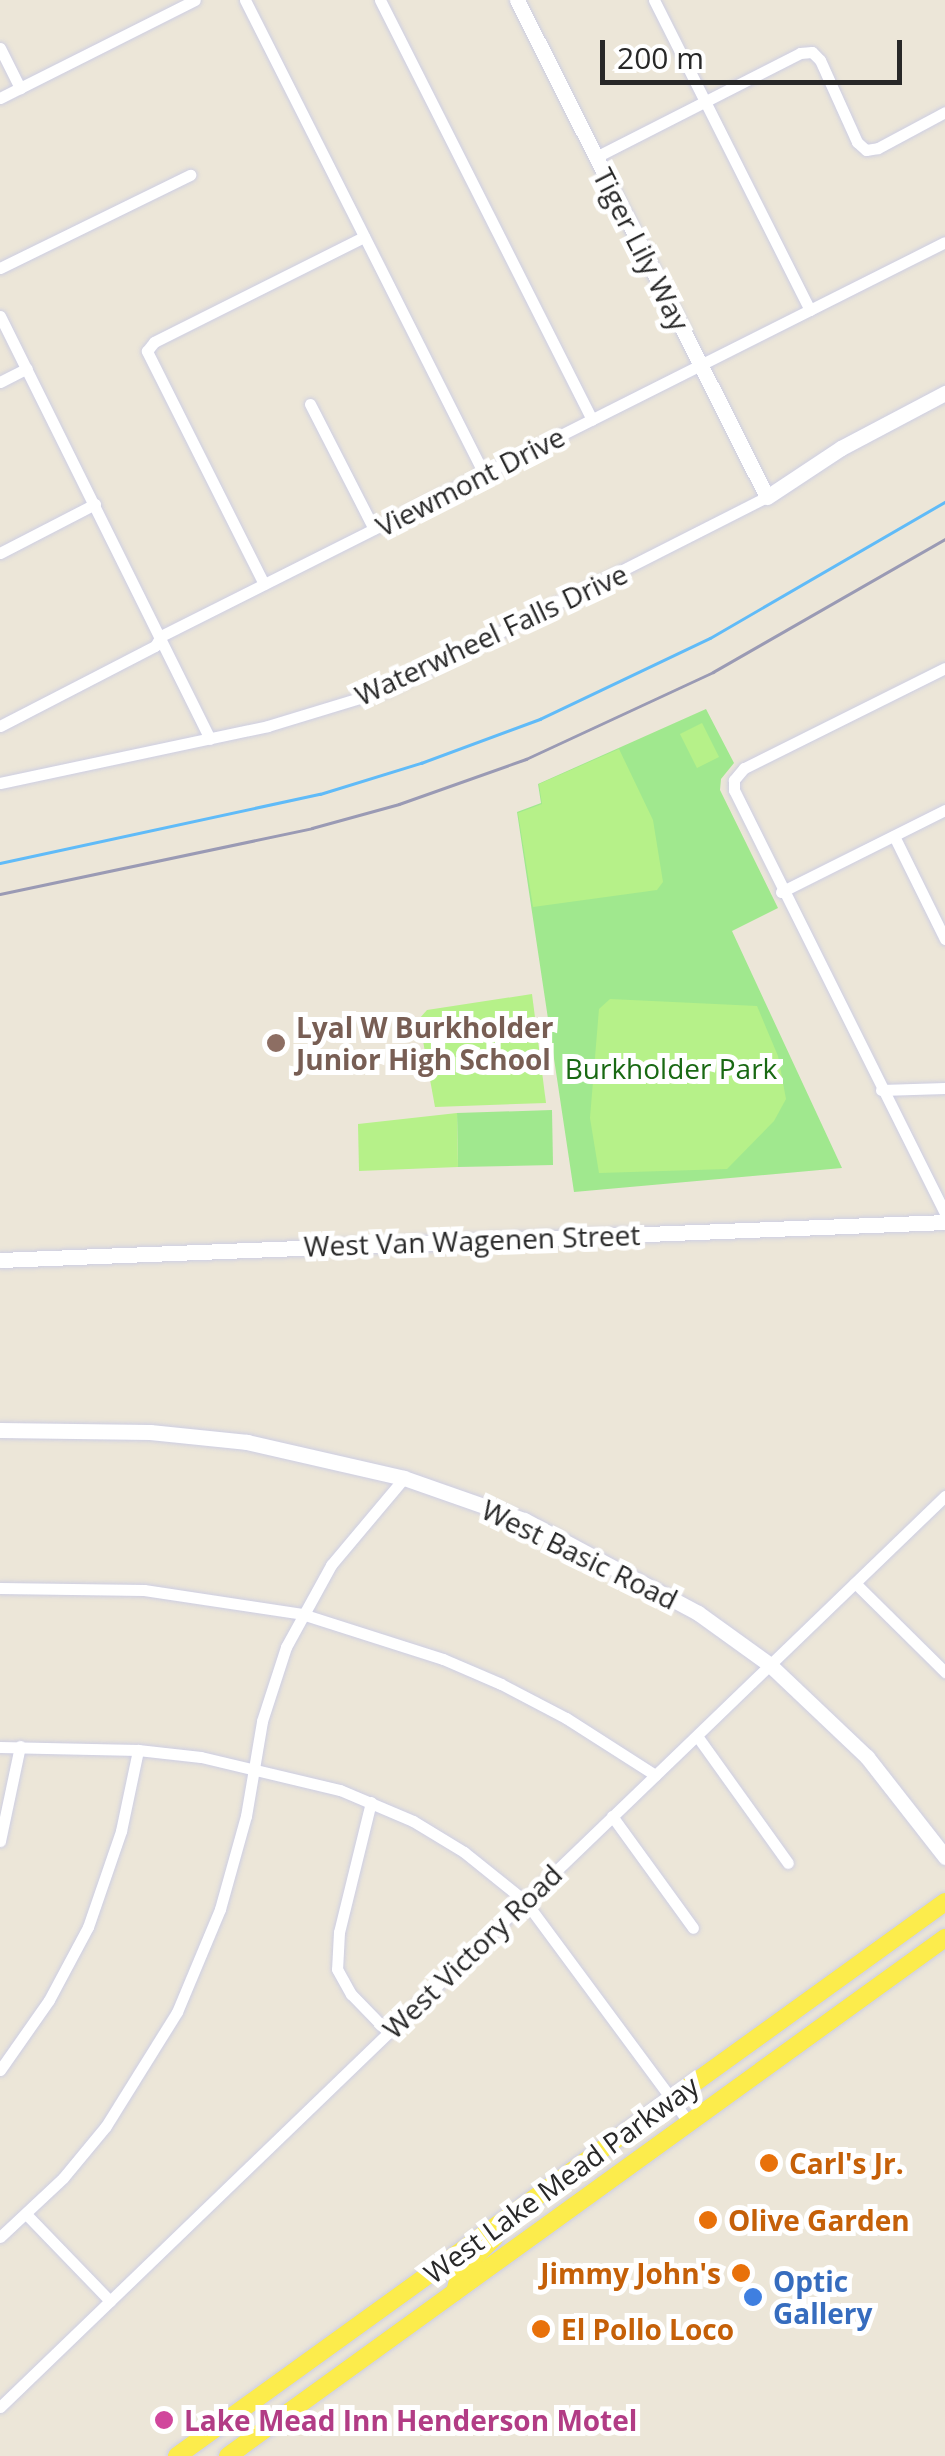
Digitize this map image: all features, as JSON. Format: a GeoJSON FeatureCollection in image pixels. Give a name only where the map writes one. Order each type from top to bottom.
{"type":"FeatureCollection","features":[{"type":"Feature","properties":{"kind":"main road","name":"West Lake Mead Parkway"},"geometry":{"type":"LineString","coordinates":[[177,2456],[945,1902]]}},
{"type":"Feature","properties":{"kind":"main road","name":"West Lake Mead Parkway"},"geometry":{"type":"LineString","coordinates":[[228,2456],[945,1938]]}},
{"type":"Feature","properties":{"kind":"main road"},"geometry":{"type":"LineString","coordinates":[[454,2292],[461,2270],[535,2198]]}},
{"type":"Feature","properties":{"kind":"main road"},"geometry":{"type":"LineString","coordinates":[[373,2352],[385,2331],[436,2293],[438,2268]]}},
{"type":"Feature","properties":{"kind":"street"},"geometry":{"type":"LineString","coordinates":[[0,98],[195,0]]}},
{"type":"Feature","properties":{"kind":"street"},"geometry":{"type":"LineString","coordinates":[[245,0],[484,474]]}},
{"type":"Feature","properties":{"kind":"street"},"geometry":{"type":"LineString","coordinates":[[380,0],[592,420]]}},
{"type":"Feature","properties":{"kind":"street","name":"Tiger Lily Way"},"geometry":{"type":"LineString","coordinates":[[517,0],[767,497]]}},
{"type":"Feature","properties":{"kind":"street"},"geometry":{"type":"LineString","coordinates":[[654,0],[810,310]]}},
{"type":"Feature","properties":{"kind":"street"},"geometry":{"type":"LineString","coordinates":[[0,48],[20,88]]}},
{"type":"Feature","properties":{"kind":"street"},"geometry":{"type":"LineString","coordinates":[[596,157],[800,53],[812,52],[820,60],[858,142],[866,150],[878,148],[945,112]]}},
{"type":"Feature","properties":{"kind":"street"},"geometry":{"type":"LineString","coordinates":[[0,268],[190,174]]}},
{"type":"Feature","properties":{"kind":"street"},"geometry":{"type":"LineString","coordinates":[[264,584],[147,351],[154,342],[364,237]]}},
{"type":"Feature","properties":{"kind":"street","name":"Viewmont Drive"},"geometry":{"type":"LineString","coordinates":[[0,726],[155,646],[161,636],[945,242]]}},
{"type":"Feature","properties":{"kind":"street"},"geometry":{"type":"LineString","coordinates":[[0,316],[210,738]]}},
{"type":"Feature","properties":{"kind":"street"},"geometry":{"type":"LineString","coordinates":[[0,382],[26,368]]}},
{"type":"Feature","properties":{"kind":"street","name":"Waterwheel Falls Drive"},"geometry":{"type":"LineString","coordinates":[[0,783],[210,738],[319,711],[397,685],[767,497],[842,448],[945,393]]}},
{"type":"Feature","properties":{"kind":"street"},"geometry":{"type":"LineString","coordinates":[[310,404],[374,529]]}},
{"type":"Feature","properties":{"kind":"street"},"geometry":{"type":"LineString","coordinates":[[0,553],[95,504]]}},
{"type":"Feature","properties":{"kind":"street"},"geometry":{"type":"LineString","coordinates":[[945,668],[744,768],[734,780],[734,790],[781,892],[945,1213]]}},
{"type":"Feature","properties":{"kind":"street"},"geometry":{"type":"LineString","coordinates":[[781,892],[945,810]]}},
{"type":"Feature","properties":{"kind":"street"},"geometry":{"type":"LineString","coordinates":[[894,836],[945,940]]}},
{"type":"Feature","properties":{"kind":"street"},"geometry":{"type":"LineString","coordinates":[[881,1090],[945,1088]]}},
{"type":"Feature","properties":{"kind":"street","name":"West Van Wagenen Street"},"geometry":{"type":"LineString","coordinates":[[0,1260],[945,1222]]}},
{"type":"Feature","properties":{"kind":"street","name":"West Basic Road"},"geometry":{"type":"LineString","coordinates":[[0,1430],[150,1432],[246,1442],[404,1478],[524,1520],[625,1570],[698,1613],[770,1666],[868,1757],[945,1858]]}},
{"type":"Feature","properties":{"kind":"street"},"geometry":{"type":"LineString","coordinates":[[0,2237],[106,2126],[178,2012],[220,1909],[274,1682],[302,1614],[356,1530],[404,1478]]}},
{"type":"Feature","properties":{"kind":"street","name":"West Victory Road"},"geometry":{"type":"LineString","coordinates":[[0,2408],[945,1496]]}},
{"type":"Feature","properties":{"kind":"street"},"geometry":{"type":"LineString","coordinates":[[856,1582],[945,1672]]}},
{"type":"Feature","properties":{"kind":"street"},"geometry":{"type":"LineString","coordinates":[[0,1588],[144,1590],[302,1614],[443,1659],[501,1684],[566,1718],[656,1775]]}},
{"type":"Feature","properties":{"kind":"street"},"geometry":{"type":"LineString","coordinates":[[697,1736],[788,1863]]}},
{"type":"Feature","properties":{"kind":"street"},"geometry":{"type":"LineString","coordinates":[[0,1842],[20,1746]]}},
{"type":"Feature","properties":{"kind":"street"},"geometry":{"type":"LineString","coordinates":[[0,1747],[138,1750],[254,1766],[371,1802],[413,1820],[464,1852],[525,1901],[689,2123]]}},
{"type":"Feature","properties":{"kind":"street"},"geometry":{"type":"LineString","coordinates":[[0,2070],[50,2000],[88,1927],[122,1831],[138,1750]]}},
{"type":"Feature","properties":{"kind":"street"},"geometry":{"type":"LineString","coordinates":[[371,1802],[339,1932],[337,1969],[351,1994],[388,2032]]}},
{"type":"Feature","properties":{"kind":"street"},"geometry":{"type":"LineString","coordinates":[[612,1816],[693,1928]]}},
{"type":"Feature","properties":{"kind":"street"},"geometry":{"type":"LineString","coordinates":[[26,2214],[110,2300]]}},
{"type":"Feature","properties":{"kind":"green space","name":"Burkholder Park"},"geometry":{"type":"Polygon","coordinates":[[[706,709],[734,763],[721,779],[720,790],[778,908],[732,931],[842,1168],[574,1192],[517,812],[541,803],[538,784],[706,709]]]}},
{"type":"Feature","properties":{"kind":"green space"},"geometry":{"type":"Polygon","coordinates":[[[702,723],[719,757],[697,768],[680,734],[702,723]]]}},
{"type":"Feature","properties":{"kind":"green space"},"geometry":{"type":"Polygon","coordinates":[[[619,749],[653,820],[663,882],[657,890],[533,907],[518,813],[542,804],[539,784],[619,749]]]}},
{"type":"Feature","properties":{"kind":"green space"},"geometry":{"type":"Polygon","coordinates":[[[532,994],[546,1103],[435,1107],[419,1019],[427,1010],[532,994]]]}},
{"type":"Feature","properties":{"kind":"green space"},"geometry":{"type":"Polygon","coordinates":[[[610,999],[757,1006],[778,1056],[786,1099],[774,1121],[727,1169],[599,1173],[590,1118],[599,1009],[610,999]]]}},
{"type":"Feature","properties":{"kind":"green space"},"geometry":{"type":"Polygon","coordinates":[[[552,1110],[553,1165],[458,1167],[457,1113],[552,1110]]]}},
{"type":"Feature","properties":{"kind":"green space"},"geometry":{"type":"Polygon","coordinates":[[[457,1113],[458,1167],[359,1171],[358,1124],[457,1113]]]}},
{"type":"Feature","properties":{"kind":"waterway"},"geometry":{"type":"LineString","coordinates":[[0,863],[320,794],[421,763],[540,719],[710,638],[945,502]]}},
{"type":"Feature","properties":{"kind":"railway"},"geometry":{"type":"LineString","coordinates":[[0,894],[312,828],[399,804],[526,759],[713,672],[945,539]]}},
{"type":"Feature","properties":{"kind":"place","name":"Lyal W Burkholder Junior High School"},"geometry":{"type":"Point","coordinates":[276,1043]}},
{"type":"Feature","properties":{"kind":"place","name":"Carl's Jr."},"geometry":{"type":"Point","coordinates":[769,2163]}},
{"type":"Feature","properties":{"kind":"place","name":"Olive Garden"},"geometry":{"type":"Point","coordinates":[708,2220]}},
{"type":"Feature","properties":{"kind":"place","name":"Jimmy John's"},"geometry":{"type":"Point","coordinates":[741,2273]}},
{"type":"Feature","properties":{"kind":"place","name":"Optic Gallery"},"geometry":{"type":"Point","coordinates":[753,2297]}},
{"type":"Feature","properties":{"kind":"place","name":"El Pollo Loco"},"geometry":{"type":"Point","coordinates":[541,2329]}},
{"type":"Feature","properties":{"kind":"place","name":"Lake Mead Inn Henderson Motel"},"geometry":{"type":"Point","coordinates":[164,2420]}}]}
